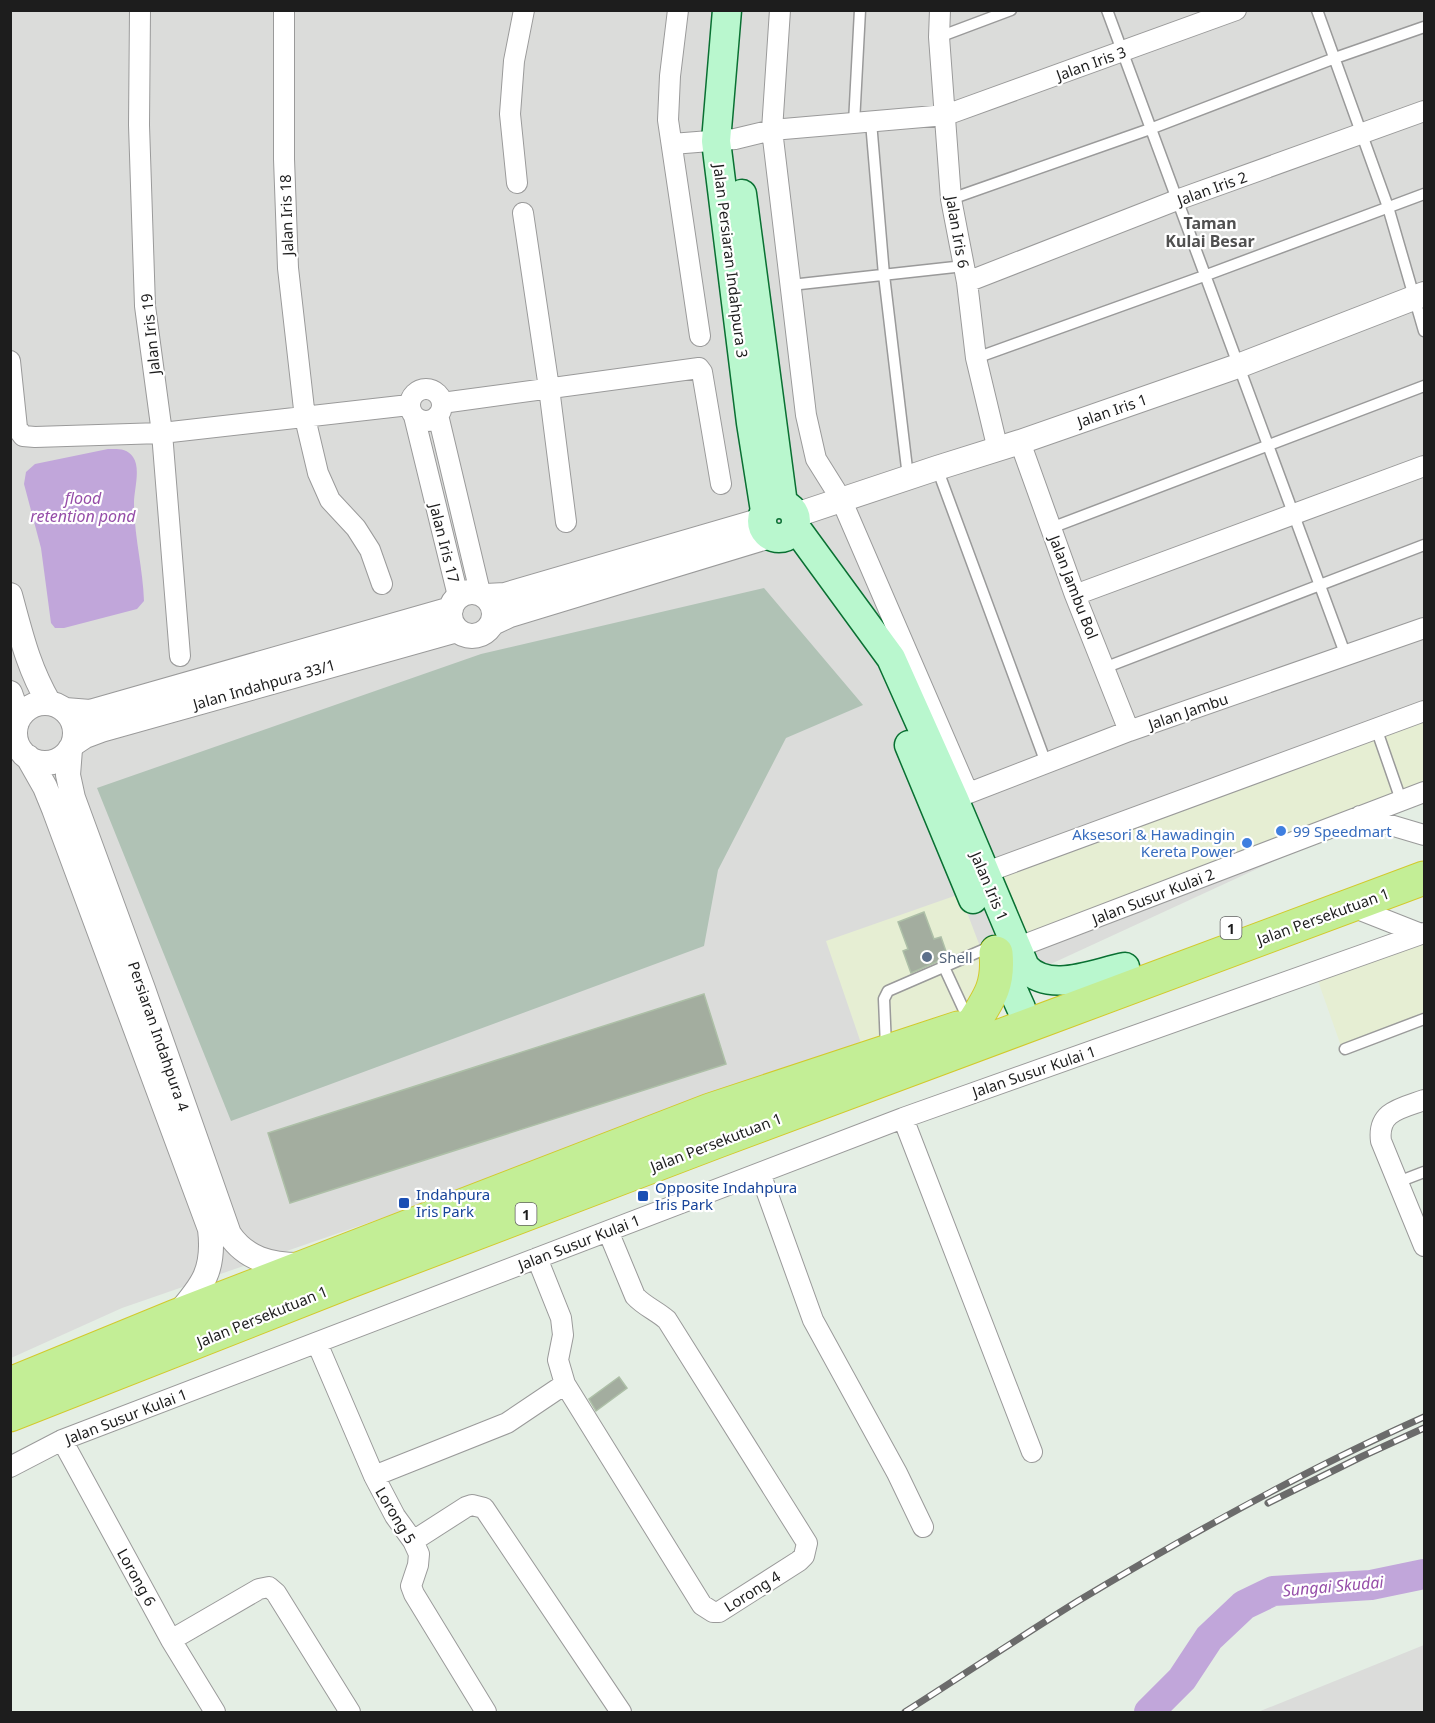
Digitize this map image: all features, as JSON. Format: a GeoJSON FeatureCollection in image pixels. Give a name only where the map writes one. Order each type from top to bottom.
{"type":"FeatureCollection","features":[{"type":"Feature","properties":{"kind":"highway","name":"Jalan Persekutuan 1"},"geometry":{"type":"LineString","coordinates":[[10,1384],[176,1316],[710,1110],[972,1023],[1032,1014],[1125,967],[1425,857]]}},
{"type":"Feature","properties":{"kind":"highway","name":"Jalan Persekutuan 1"},"geometry":{"type":"LineString","coordinates":[[10,1415],[688,1152],[1032,1014],[1350,906],[1425,878]]}},
{"type":"Feature","properties":{"kind":"highway"},"geometry":{"type":"LineString","coordinates":[[972,1023],[995,987],[1002,949]]}},
{"type":"Feature","properties":{"kind":"main road","name":"Jalan Persiaran Indahpura 3"},"geometry":{"type":"LineString","coordinates":[[727,10],[726,140],[762,422],[780,522]]}},
{"type":"Feature","properties":{"kind":"main road","name":"Jalan Persiaran Indahpura 3"},"geometry":{"type":"LineString","coordinates":[[726,140],[745,10]]}},
{"type":"Feature","properties":{"kind":"main road","name":"Jalan Iris 1"},"geometry":{"type":"LineString","coordinates":[[780,522],[891,658],[961,796],[984,873],[1002,949],[1032,975],[1045,980],[1079,977],[1125,967]]}},
{"type":"Feature","properties":{"kind":"main road","name":"Jalan Iris 1"},"geometry":{"type":"LineString","coordinates":[[780,522],[879,671],[1032,1014]]}},
{"type":"Feature","properties":{"kind":"street","name":"Jalan Iris 19"},"geometry":{"type":"LineString","coordinates":[[140,10],[139,125],[145,306],[162,433],[180,656]]}},
{"type":"Feature","properties":{"kind":"street","name":"Jalan Iris 18"},"geometry":{"type":"LineString","coordinates":[[284,10],[284,159],[288,268],[305,418],[318,473],[330,500],[356,528],[370,550],[382,585]]}},
{"type":"Feature","properties":{"kind":"street"},"geometry":{"type":"LineString","coordinates":[[517,183],[510,114],[514,61],[524,10]]}},
{"type":"Feature","properties":{"kind":"street"},"geometry":{"type":"LineString","coordinates":[[678,10],[670,75],[668,120],[700,336]]}},
{"type":"Feature","properties":{"kind":"street"},"geometry":{"type":"LineString","coordinates":[[780,10],[772,130],[806,415],[816,459],[842,499],[961,796]]}},
{"type":"Feature","properties":{"kind":"street","name":"Jalan Iris 6"},"geometry":{"type":"LineString","coordinates":[[940,10],[939,37],[951,199],[965,274],[976,358],[1009,446]]}},
{"type":"Feature","properties":{"kind":"street","name":"Jalan Iris 3"},"geometry":{"type":"LineString","coordinates":[[672,144],[726,140],[772,130],[946,115],[1236,10]]}},
{"type":"Feature","properties":{"kind":"street","name":"Jalan Iris 2"},"geometry":{"type":"LineString","coordinates":[[965,274],[1425,111]]}},
{"type":"Feature","properties":{"kind":"street"},"geometry":{"type":"LineString","coordinates":[[523,213],[566,522]]}},
{"type":"Feature","properties":{"kind":"street","name":"Jalan Iris 1"},"geometry":{"type":"LineString","coordinates":[[780,522],[908,477],[1009,446],[1238,366],[1419,296]]}},
{"type":"Feature","properties":{"kind":"street"},"geometry":{"type":"LineString","coordinates":[[10,361],[14,414],[17,428],[23,436],[162,433],[305,418],[412,411],[424,421],[434,419],[440,409],[438,394],[429,389],[415,393],[412,411]]}},
{"type":"Feature","properties":{"kind":"street"},"geometry":{"type":"LineString","coordinates":[[440,409],[549,388],[699,368],[702,372],[721,484]]}},
{"type":"Feature","properties":{"kind":"street","name":"Jalan Iris 17"},"geometry":{"type":"LineString","coordinates":[[440,409],[454,486],[466,605]]}},
{"type":"Feature","properties":{"kind":"street","name":"Jalan Iris 17"},"geometry":{"type":"LineString","coordinates":[[412,411],[431,489],[466,605]]}},
{"type":"Feature","properties":{"kind":"street"},"geometry":{"type":"LineString","coordinates":[[762,422],[806,415]]}},
{"type":"Feature","properties":{"kind":"street","name":"Jalan Jambu Bol"},"geometry":{"type":"LineString","coordinates":[[1009,446],[1051,528],[1129,731]]}},
{"type":"Feature","properties":{"kind":"street"},"geometry":{"type":"LineString","coordinates":[[1075,595],[1425,466]]}},
{"type":"Feature","properties":{"kind":"street"},"geometry":{"type":"LineString","coordinates":[[493,623],[494,609],[466,605],[463,633],[477,635],[493,623],[510,615],[780,522]]}},
{"type":"Feature","properties":{"kind":"street","name":"Jalan Indahpura 33/1"},"geometry":{"type":"LineString","coordinates":[[57,707],[90,712],[466,605],[780,522]]}},
{"type":"Feature","properties":{"kind":"street","name":"Persiaran Indahpura 4"},"geometry":{"type":"LineString","coordinates":[[10,595],[35,679],[74,724],[75,731],[68,775],[73,798],[229,1234],[248,1254],[271,1262],[310,1265]]}},
{"type":"Feature","properties":{"kind":"street","name":"Jalan Indahpura 33/1"},"geometry":{"type":"LineString","coordinates":[[71,747],[85,736],[101,730],[466,605]]}},
{"type":"Feature","properties":{"kind":"street","name":"Jalan Jambu"},"geometry":{"type":"LineString","coordinates":[[961,796],[1129,731],[1425,628]]}},
{"type":"Feature","properties":{"kind":"street","name":"Persiaran Indahpura 4"},"geometry":{"type":"LineString","coordinates":[[10,693],[15,706],[17,723],[15,730],[18,745],[28,757],[45,787],[54,809],[210,1229],[211,1252],[206,1276],[202,1286],[176,1316]]}},
{"type":"Feature","properties":{"kind":"street"},"geometry":{"type":"LineString","coordinates":[[17,723],[20,716],[33,705],[57,707]]}},
{"type":"Feature","properties":{"kind":"street"},"geometry":{"type":"LineString","coordinates":[[984,873],[1425,711]]}},
{"type":"Feature","properties":{"kind":"street"},"geometry":{"type":"LineString","coordinates":[[28,757],[47,762],[60,758],[71,747]]}},
{"type":"Feature","properties":{"kind":"street","name":"Jalan Susur Kulai 2"},"geometry":{"type":"LineString","coordinates":[[1002,949],[1425,792]]}},
{"type":"Feature","properties":{"kind":"street"},"geometry":{"type":"LineString","coordinates":[[1360,816],[1425,835]]}},
{"type":"Feature","properties":{"kind":"street"},"geometry":{"type":"LineString","coordinates":[[1350,906],[1423,934]]}},
{"type":"Feature","properties":{"kind":"street","name":"Jalan Susur Kulai 1"},"geometry":{"type":"LineString","coordinates":[[10,1467],[62,1440],[903,1118],[1423,934]]}},
{"type":"Feature","properties":{"kind":"street"},"geometry":{"type":"LineString","coordinates":[[1425,1100],[1387,1116],[1380,1132],[1381,1141],[1425,1246]]}},
{"type":"Feature","properties":{"kind":"street"},"geometry":{"type":"LineString","coordinates":[[903,1118],[1032,1452]]}},
{"type":"Feature","properties":{"kind":"street"},"geometry":{"type":"LineString","coordinates":[[760,1173],[813,1320],[897,1473],[922,1527]]}},
{"type":"Feature","properties":{"kind":"street","name":"Lorong 4"},"geometry":{"type":"LineString","coordinates":[[537,1258],[561,1318],[563,1335],[558,1360],[565,1384],[707,1610],[719,1612],[725,1610],[804,1556],[807,1550],[805,1537],[667,1320],[635,1296],[608,1231]]}},
{"type":"Feature","properties":{"kind":"street","name":"Lorong 5"},"geometry":{"type":"LineString","coordinates":[[317,1343],[374,1476],[395,1516],[413,1541],[418,1554],[418,1565],[411,1586],[414,1594],[486,1713]]}},
{"type":"Feature","properties":{"kind":"street"},"geometry":{"type":"LineString","coordinates":[[374,1476],[507,1423],[565,1384]]}},
{"type":"Feature","properties":{"kind":"street","name":"Lorong 6"},"geometry":{"type":"LineString","coordinates":[[62,1440],[171,1640],[215,1713]]}},
{"type":"Feature","properties":{"kind":"street"},"geometry":{"type":"LineString","coordinates":[[413,1541],[466,1507],[472,1505],[484,1508],[621,1713]]}},
{"type":"Feature","properties":{"kind":"street"},"geometry":{"type":"LineString","coordinates":[[171,1640],[260,1588],[269,1587],[276,1593],[350,1713]]}},
{"type":"Feature","properties":{"kind":"lane"},"geometry":{"type":"LineString","coordinates":[[860,10],[862,123],[884,275],[908,477]]}},
{"type":"Feature","properties":{"kind":"lane"},"geometry":{"type":"LineString","coordinates":[[939,37],[1011,10]]}},
{"type":"Feature","properties":{"kind":"lane"},"geometry":{"type":"LineString","coordinates":[[1107,10],[1346,656]]}},
{"type":"Feature","properties":{"kind":"lane"},"geometry":{"type":"LineString","coordinates":[[1317,10],[1419,296],[1425,331]]}},
{"type":"Feature","properties":{"kind":"lane"},"geometry":{"type":"LineString","coordinates":[[951,199],[1150,129],[1335,58],[1425,27]]}},
{"type":"Feature","properties":{"kind":"lane"},"geometry":{"type":"LineString","coordinates":[[976,358],[1425,194]]}},
{"type":"Feature","properties":{"kind":"lane"},"geometry":{"type":"LineString","coordinates":[[790,285],[884,275],[965,274]]}},
{"type":"Feature","properties":{"kind":"lane"},"geometry":{"type":"LineString","coordinates":[[1051,528],[1425,386]]}},
{"type":"Feature","properties":{"kind":"lane"},"geometry":{"type":"LineString","coordinates":[[937,468],[1046,763]]}},
{"type":"Feature","properties":{"kind":"lane"},"geometry":{"type":"LineString","coordinates":[[1104,668],[1425,545]]}},
{"type":"Feature","properties":{"kind":"lane"},"geometry":{"type":"LineString","coordinates":[[1376,728],[1401,800]]}},
{"type":"Feature","properties":{"kind":"lane"},"geometry":{"type":"LineString","coordinates":[[887,1053],[884,999],[888,990],[944,967],[1002,949]]}},
{"type":"Feature","properties":{"kind":"lane"},"geometry":{"type":"LineString","coordinates":[[944,967],[972,1023]]}},
{"type":"Feature","properties":{"kind":"lane"},"geometry":{"type":"LineString","coordinates":[[1345,1049],[1425,1019]]}},
{"type":"Feature","properties":{"kind":"lane"},"geometry":{"type":"LineString","coordinates":[[1398,1182],[1425,1172]]}},
{"type":"Feature","properties":{"kind":"shaded area"},"geometry":{"type":"Polygon","coordinates":[[[10,11],[1424,11],[1424,792],[851,1056],[122,1308],[11,1358],[10,11]]]}},
{"type":"Feature","properties":{"kind":"shaded area"},"geometry":{"type":"Polygon","coordinates":[[[764,588],[863,705],[786,738],[718,870],[704,946],[231,1121],[97,788],[481,654],[764,588]]]}},
{"type":"Feature","properties":{"kind":"shaded area"},"geometry":{"type":"Polygon","coordinates":[[[1424,717],[1424,785],[1024,939],[995,875],[1424,717]]]}},
{"type":"Feature","properties":{"kind":"shaded area"},"geometry":{"type":"Polygon","coordinates":[[[960,894],[992,978],[973,1005],[863,1049],[826,941],[960,894]]]}},
{"type":"Feature","properties":{"kind":"shaded area"},"geometry":{"type":"Polygon","coordinates":[[[1424,940],[1424,1015],[1341,1046],[1317,978],[1424,940]]]}},
{"type":"Feature","properties":{"kind":"shaded area"},"geometry":{"type":"Polygon","coordinates":[[[1424,1645],[1424,1712],[1258,1712],[1424,1645]]]}},
{"type":"Feature","properties":{"kind":"water","name":"flood retention pond"},"geometry":{"type":"Polygon","coordinates":[[[108,449],[119,449],[131,454],[137,467],[134,515],[144,601],[137,609],[64,628],[55,628],[51,623],[41,548],[24,484],[26,472],[35,464],[108,449]]]}},
{"type":"Feature","properties":{"kind":"building"},"geometry":{"type":"Polygon","coordinates":[[[924,912],[934,939],[941,937],[948,957],[911,973],[903,951],[908,949],[898,922],[924,912]]]}},
{"type":"Feature","properties":{"kind":"building"},"geometry":{"type":"Polygon","coordinates":[[[704,994],[726,1064],[290,1203],[268,1133],[704,994]]]}},
{"type":"Feature","properties":{"kind":"building"},"geometry":{"type":"Polygon","coordinates":[[[619,1377],[627,1388],[596,1411],[589,1399],[619,1377]]]}},
{"type":"Feature","properties":{"kind":"waterway","name":"Sungai Skudai"},"geometry":{"type":"LineString","coordinates":[[1149,1712],[1182,1679],[1209,1638],[1244,1605],[1273,1591],[1371,1585],[1424,1574]]}},
{"type":"Feature","properties":{"kind":"railway"},"geometry":{"type":"LineString","coordinates":[[905,1712],[1078,1601],[1163,1551],[1292,1481],[1424,1417]]}},
{"type":"Feature","properties":{"kind":"railway"},"geometry":{"type":"LineString","coordinates":[[1268,1503],[1424,1428]]}},
{"type":"Feature","properties":{"kind":"place","name":"99 Speedmart"},"geometry":{"type":"Point","coordinates":[1281,831]}},
{"type":"Feature","properties":{"kind":"place","name":"Aksesori & Hawadingin Kereta Power"},"geometry":{"type":"Point","coordinates":[1247,843]}},
{"type":"Feature","properties":{"kind":"place","name":"Shell"},"geometry":{"type":"Point","coordinates":[927,957]}},
{"type":"Feature","properties":{"kind":"place","name":"Opposite Indahpura Iris Park"},"geometry":{"type":"Point","coordinates":[643,1196]}},
{"type":"Feature","properties":{"kind":"place","name":"Indahpura Iris Park"},"geometry":{"type":"Point","coordinates":[404,1203]}},
{"type":"Feature","properties":{"kind":"district","name":"Taman Kulai Besar"},"geometry":{"type":"Point","coordinates":[1210,232]}}]}
